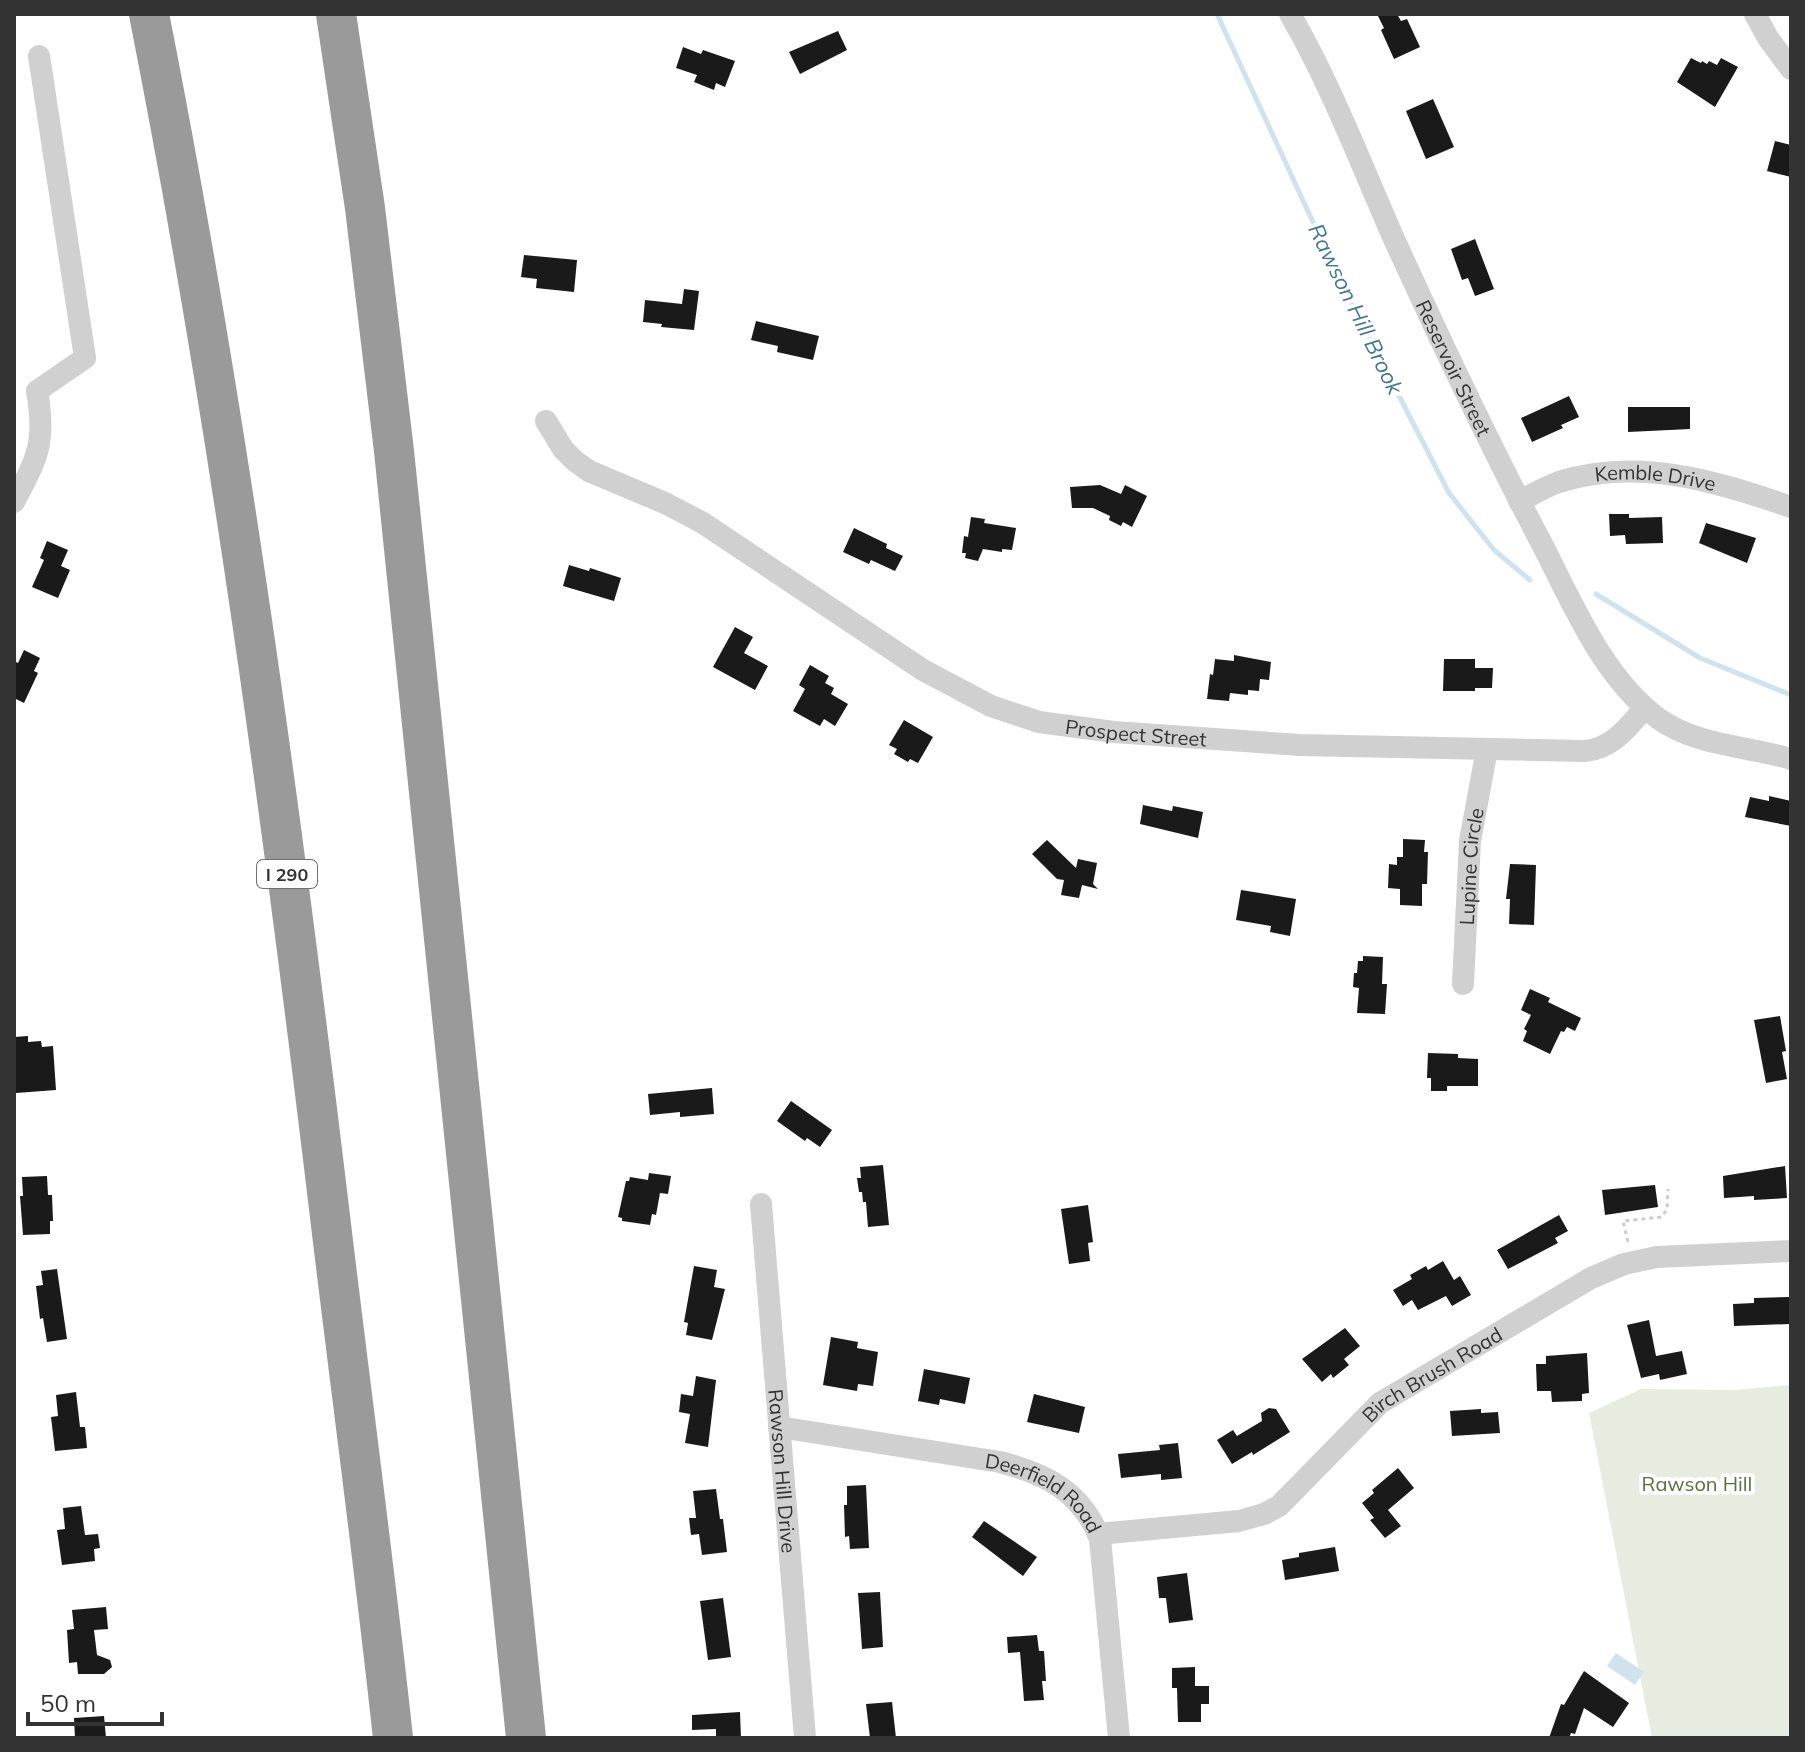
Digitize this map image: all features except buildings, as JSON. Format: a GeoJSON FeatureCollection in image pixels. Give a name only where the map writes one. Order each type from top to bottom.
{"type":"FeatureCollection","features":[{"type":"Feature","properties":{"kind":"highway","name":"I 290"},"geometry":{"type":"LineString","coordinates":[[149,14],[190,227],[257,655],[298,954],[393,1738]]}},
{"type":"Feature","properties":{"kind":"highway"},"geometry":{"type":"LineString","coordinates":[[336,14],[365,208],[402,526],[526,1738]]}},
{"type":"Feature","properties":{"kind":"street","name":"Reservoir Street"},"geometry":{"type":"LineString","coordinates":[[1290,14],[1450,361],[1519,501],[1598,647],[1619,680],[1645,708]]}},
{"type":"Feature","properties":{"kind":"street"},"geometry":{"type":"LineString","coordinates":[[1755,14],[1791,69]]}},
{"type":"Feature","properties":{"kind":"street"},"geometry":{"type":"LineString","coordinates":[[14,502],[32,469],[40,446],[42,419],[37,391],[85,358],[39,56]]}},
{"type":"Feature","properties":{"kind":"street","name":"Prospect Street"},"geometry":{"type":"LineString","coordinates":[[546,421],[563,449],[589,471],[703,523],[923,670],[968,695],[1015,715],[1064,726],[1207,740],[1300,745],[1596,750],[1613,743],[1645,708]]}},
{"type":"Feature","properties":{"kind":"street","name":"Kemble Drive"},"geometry":{"type":"LineString","coordinates":[[1519,501],[1555,483],[1571,479],[1644,472],[1700,478],[1791,507]]}},
{"type":"Feature","properties":{"kind":"street"},"geometry":{"type":"LineString","coordinates":[[1645,708],[1661,720],[1697,737],[1791,759]]}},
{"type":"Feature","properties":{"kind":"street","name":"Lupine Circle"},"geometry":{"type":"LineString","coordinates":[[1463,984],[1470,841],[1487,749]]}},
{"type":"Feature","properties":{"kind":"street","name":"Rawson Hill Drive"},"geometry":{"type":"LineString","coordinates":[[761,1204],[805,1738]]}},
{"type":"Feature","properties":{"kind":"street","name":"Birch Brush Road"},"geometry":{"type":"LineString","coordinates":[[1098,1534],[1239,1521],[1279,1506],[1380,1403],[1591,1278],[1619,1266],[1657,1257],[1791,1251]]}},
{"type":"Feature","properties":{"kind":"street","name":"Deerfield Road"},"geometry":{"type":"LineString","coordinates":[[779,1427],[1000,1462],[1028,1469],[1050,1479],[1066,1492],[1086,1513],[1098,1534],[1105,1574],[1119,1738]]}},
{"type":"Feature","properties":{"kind":"path"},"geometry":{"type":"LineString","coordinates":[[1628,1242],[1623,1221],[1662,1217],[1667,1209],[1668,1189]]}},
{"type":"Feature","properties":{"kind":"green space","name":"Rawson Hill"},"geometry":{"type":"Polygon","coordinates":[[[1791,1385],[1791,1738],[1652,1738],[1589,1413],[1641,1389],[1734,1390],[1791,1385]]]}},
{"type":"Feature","properties":{"kind":"water"},"geometry":{"type":"Polygon","coordinates":[[[1616,1653],[1644,1672],[1635,1685],[1607,1666],[1616,1653]]]}},
{"type":"Feature","properties":{"kind":"waterway","name":"Rawson Hill Brook"},"geometry":{"type":"LineString","coordinates":[[1217,14],[1342,285],[1449,493],[1494,550],[1530,580]]}},
{"type":"Feature","properties":{"kind":"waterway","name":"Rawson Hill Brook"},"geometry":{"type":"LineString","coordinates":[[1596,594],[1700,658],[1791,695]]}}]}
